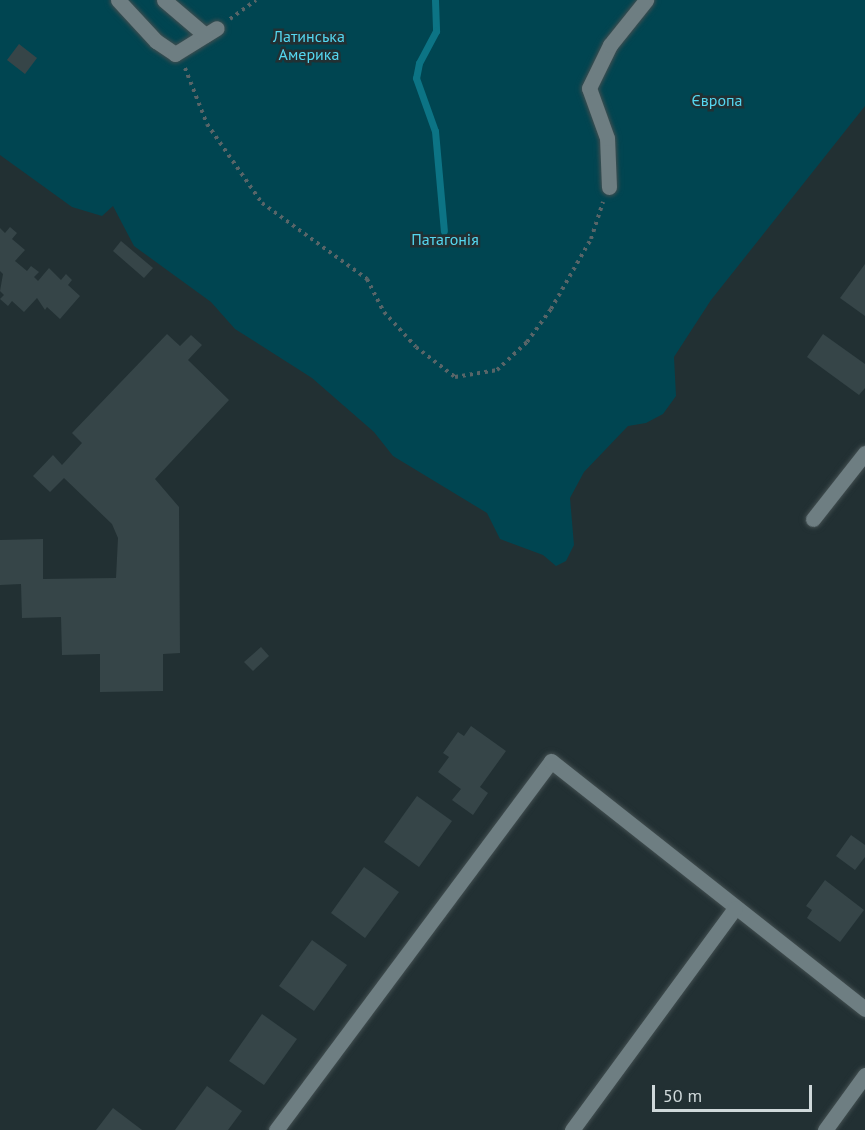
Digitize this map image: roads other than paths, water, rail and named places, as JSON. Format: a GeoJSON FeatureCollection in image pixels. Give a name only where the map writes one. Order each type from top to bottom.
{"type":"FeatureCollection","features":[{"type":"Feature","properties":{"kind":"street"},"geometry":{"type":"LineString","coordinates":[[118,0],[156,41],[175,54],[211,31],[164,0]]}},
{"type":"Feature","properties":{"kind":"street"},"geometry":{"type":"LineString","coordinates":[[609,187],[607,138],[589,88],[610,45],[646,0]]}},
{"type":"Feature","properties":{"kind":"street"},"geometry":{"type":"LineString","coordinates":[[813,519],[865,453]]}},
{"type":"Feature","properties":{"kind":"street"},"geometry":{"type":"LineString","coordinates":[[276,1130],[551,761],[865,1009]]}},
{"type":"Feature","properties":{"kind":"street"},"geometry":{"type":"LineString","coordinates":[[572,1130],[735,908]]}},
{"type":"Feature","properties":{"kind":"street"},"geometry":{"type":"LineString","coordinates":[[825,1130],[865,1075]]}},
{"type":"Feature","properties":{"kind":"waterway"},"geometry":{"type":"LineString","coordinates":[[435,0],[436,31],[419,63],[416,78],[435,131],[444,231]]}},
{"type":"Feature","properties":{"kind":"park label","name":"Латинська Америка"},"geometry":{"type":"Point","coordinates":[309,45]}},
{"type":"Feature","properties":{"kind":"park label","name":"Європа"},"geometry":{"type":"Point","coordinates":[717,100]}},
{"type":"Feature","properties":{"kind":"park label","name":"Патагонія"},"geometry":{"type":"Point","coordinates":[445,239]}}]}
